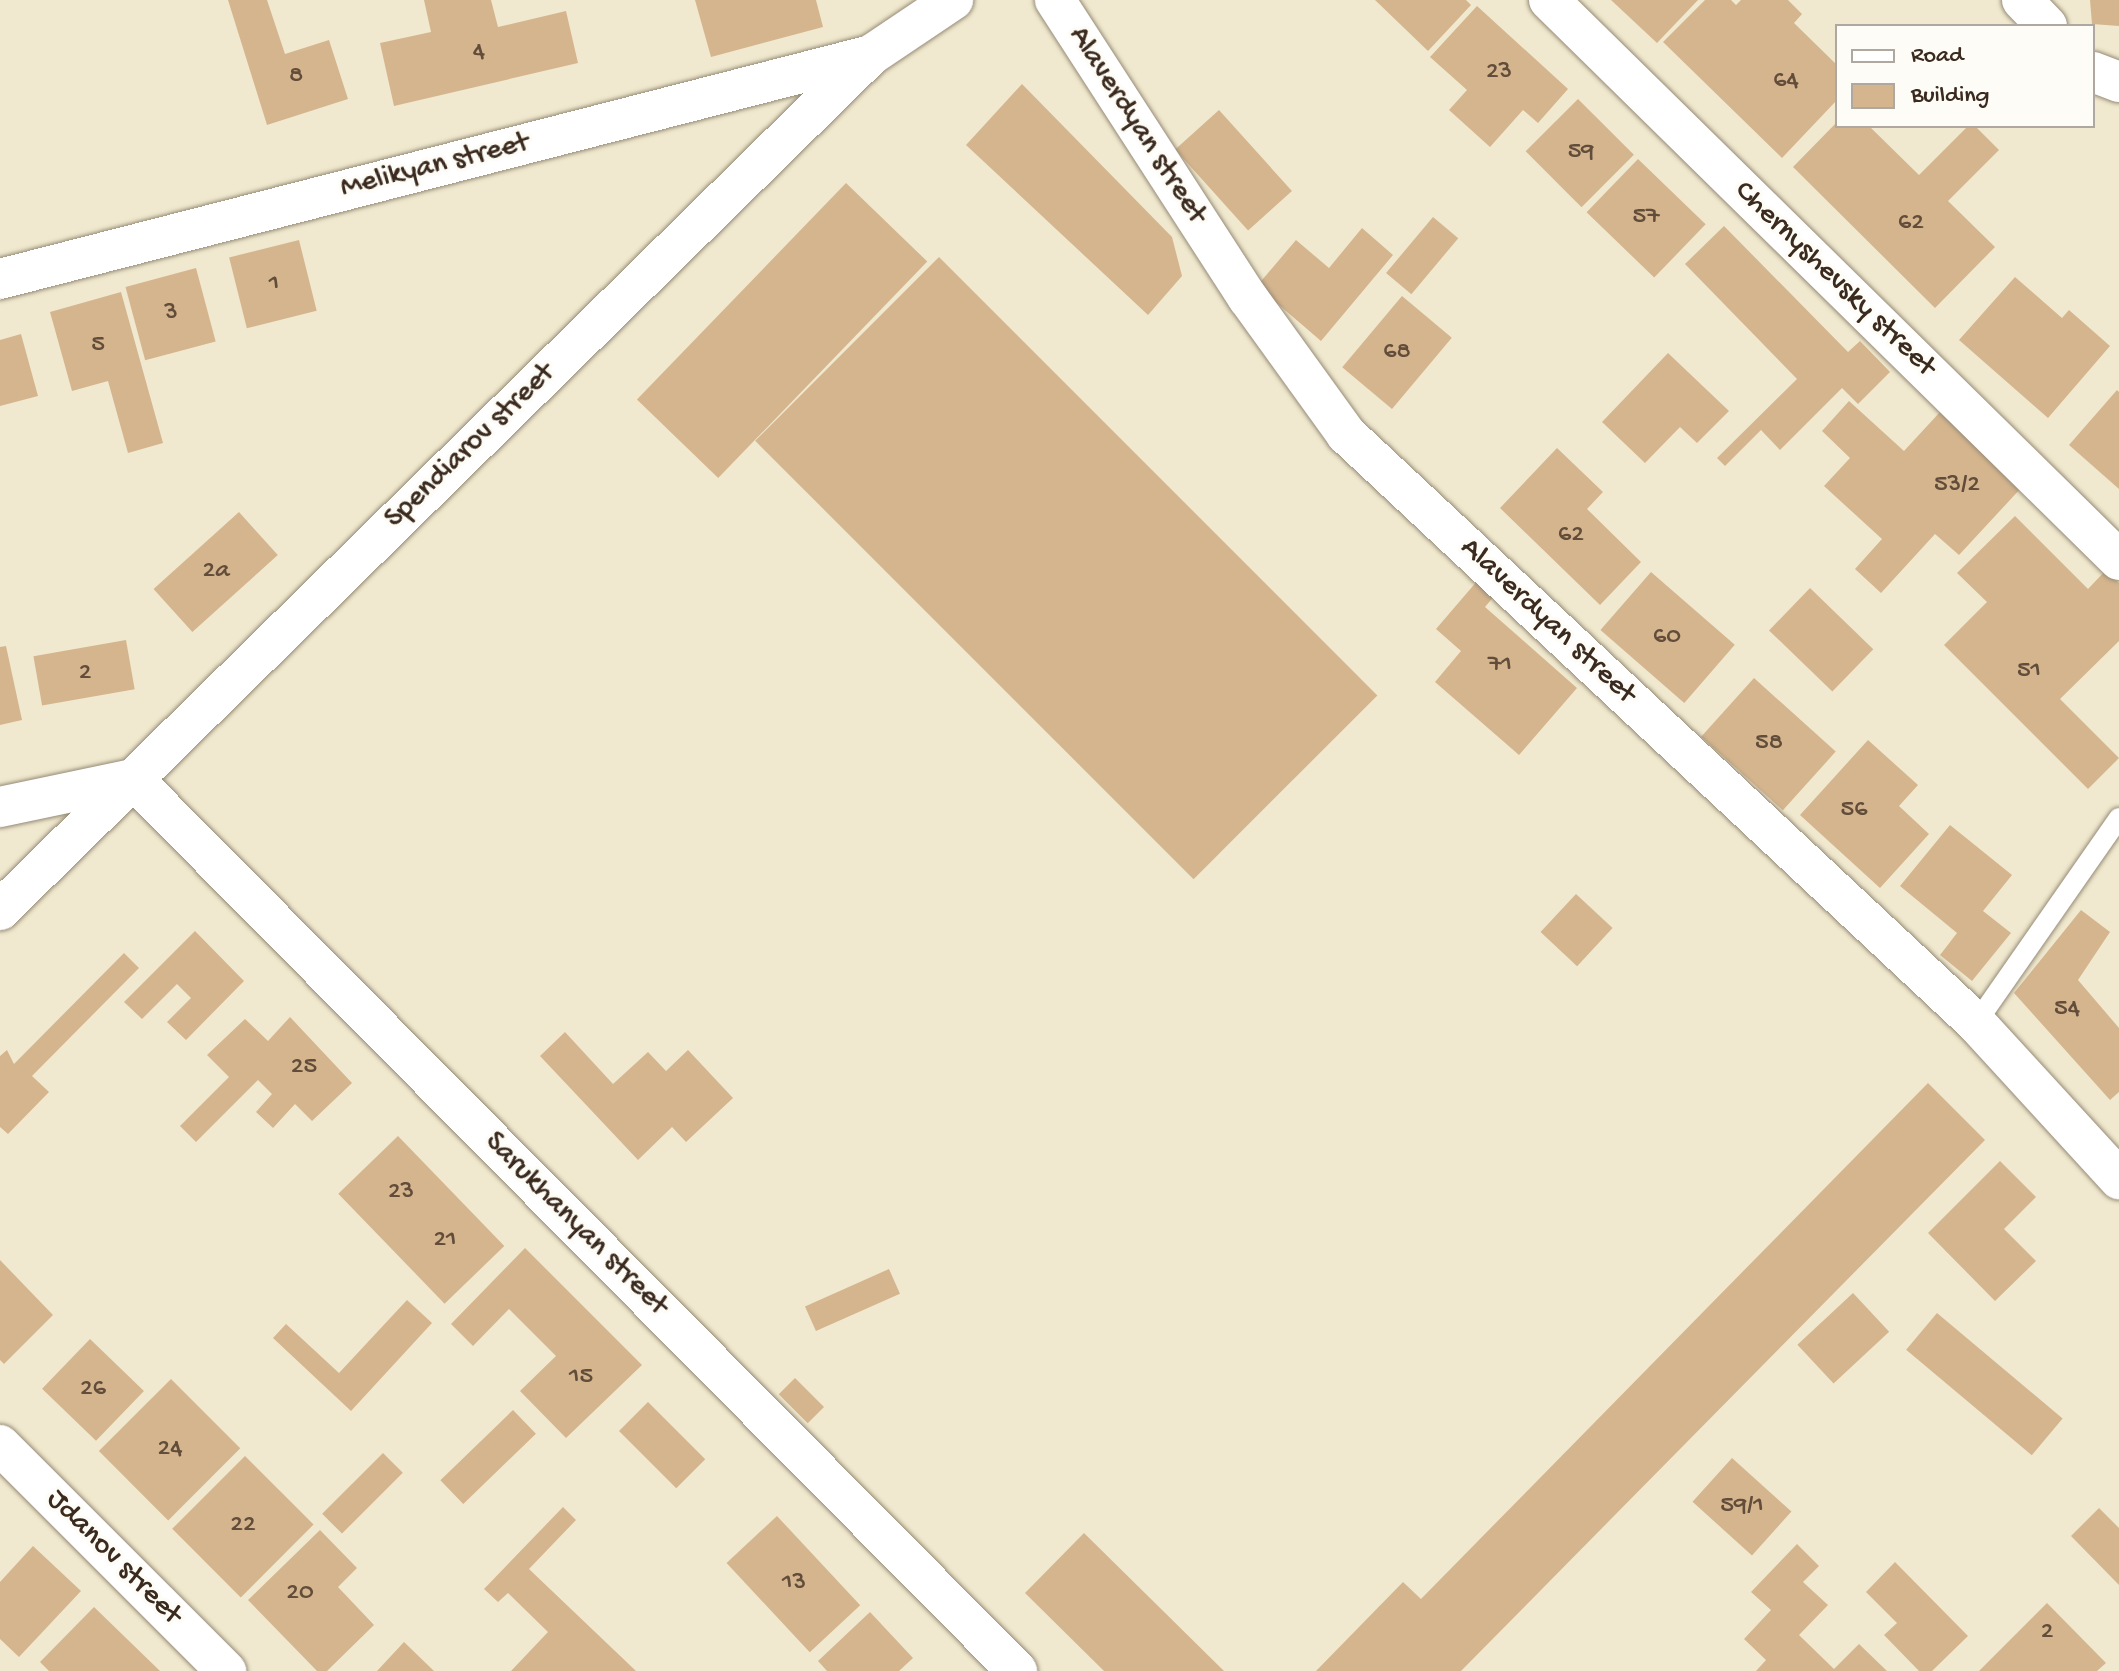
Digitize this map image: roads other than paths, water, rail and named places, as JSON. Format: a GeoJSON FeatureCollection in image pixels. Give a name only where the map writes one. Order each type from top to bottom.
{"type":"FeatureCollection","features":[{"type":"Feature","properties":{"kind":"street","name":"Spendiarov street"},"geometry":{"type":"LineString","coordinates":[[0,910],[871,55],[953,0]]}},
{"type":"Feature","properties":{"kind":"street","name":"Alaverdyan street"},"geometry":{"type":"LineString","coordinates":[[1055,0],[1248,298],[1346,434],[1976,1023],[2119,1179]]}},
{"type":"Feature","properties":{"kind":"street","name":"Chernyshevsky street"},"geometry":{"type":"LineString","coordinates":[[1549,0],[2119,560]]}},
{"type":"Feature","properties":{"kind":"street"},"geometry":{"type":"LineString","coordinates":[[2022,0],[2045,24]]}},
{"type":"Feature","properties":{"kind":"street","name":"Melikyan street"},"geometry":{"type":"LineString","coordinates":[[0,279],[871,55]]}},
{"type":"Feature","properties":{"kind":"street"},"geometry":{"type":"LineString","coordinates":[[2095,73],[2119,82]]}},
{"type":"Feature","properties":{"kind":"street"},"geometry":{"type":"LineString","coordinates":[[0,807],[133,779]]}},
{"type":"Feature","properties":{"kind":"street","name":"Sarukhanyan street"},"geometry":{"type":"LineString","coordinates":[[133,779],[1017,1671]]}},
{"type":"Feature","properties":{"kind":"street","name":"Jdanov street"},"geometry":{"type":"LineString","coordinates":[[0,1445],[226,1671]]}},
{"type":"Feature","properties":{"kind":"lane"},"geometry":{"type":"LineString","coordinates":[[1976,1023],[2119,818]]}}]}
